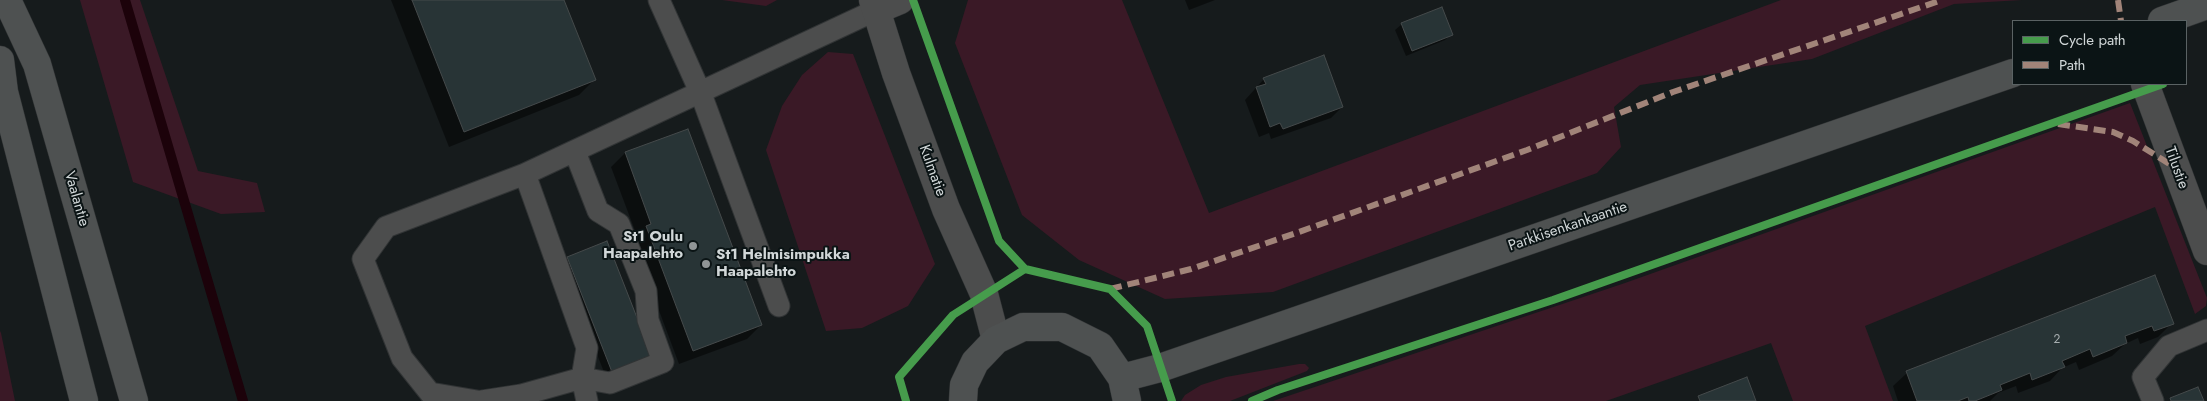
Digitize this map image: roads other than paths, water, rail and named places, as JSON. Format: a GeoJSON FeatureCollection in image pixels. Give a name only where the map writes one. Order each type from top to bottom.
{"type":"FeatureCollection","features":[{"type":"Feature","properties":{"kind":"main road","name":"Vaalantie"},"geometry":{"type":"LineString","coordinates":[[8,0],[37,64],[134,401]]}},
{"type":"Feature","properties":{"kind":"main road"},"geometry":{"type":"LineString","coordinates":[[2165,20],[2207,5]]}},
{"type":"Feature","properties":{"kind":"main road"},"geometry":{"type":"LineString","coordinates":[[0,60],[4,92],[84,401]]}},
{"type":"Feature","properties":{"kind":"main road","name":"Parkkisenkankaantie"},"geometry":{"type":"LineString","coordinates":[[1124,390],[1160,368],[2012,73]]}},
{"type":"Feature","properties":{"kind":"main road"},"geometry":{"type":"LineString","coordinates":[[963,401],[964,385],[975,362],[996,340],[1023,327],[1062,326],[1100,346],[1124,390]]}},
{"type":"Feature","properties":{"kind":"street","name":"Kulmatie"},"geometry":{"type":"LineString","coordinates":[[883,3],[896,73],[946,209],[984,294],[996,340]]}},
{"type":"Feature","properties":{"kind":"street","name":"Tilustie"},"geometry":{"type":"LineString","coordinates":[[2145,85],[2206,244]]}},
{"type":"Feature","properties":{"kind":"lane"},"geometry":{"type":"LineString","coordinates":[[659,0],[701,94],[778,306]]}},
{"type":"Feature","properties":{"kind":"lane"},"geometry":{"type":"LineString","coordinates":[[477,401],[430,393],[402,358],[363,259],[386,227],[525,174],[575,152],[701,94],[883,3]]}},
{"type":"Feature","properties":{"kind":"lane"},"geometry":{"type":"LineString","coordinates":[[482,401],[521,395],[582,378],[610,383],[663,362],[648,320],[646,291],[620,224],[598,211],[575,152]]}},
{"type":"Feature","properties":{"kind":"lane"},"geometry":{"type":"LineString","coordinates":[[525,174],[587,348],[582,378],[587,401]]}},
{"type":"Feature","properties":{"kind":"lane"},"geometry":{"type":"LineString","coordinates":[[2153,401],[2143,377],[2169,346],[2207,330]]}},
{"type":"Feature","properties":{"kind":"waterway"},"geometry":{"type":"LineString","coordinates":[[125,0],[243,401]]}},
{"type":"Feature","properties":{"kind":"place","name":"St1 Oulu Haapalehto"},"geometry":{"type":"Point","coordinates":[693,246]}},
{"type":"Feature","properties":{"kind":"place","name":"St1 Helmisimpukka Haapalehto"},"geometry":{"type":"Point","coordinates":[706,264]}}]}
